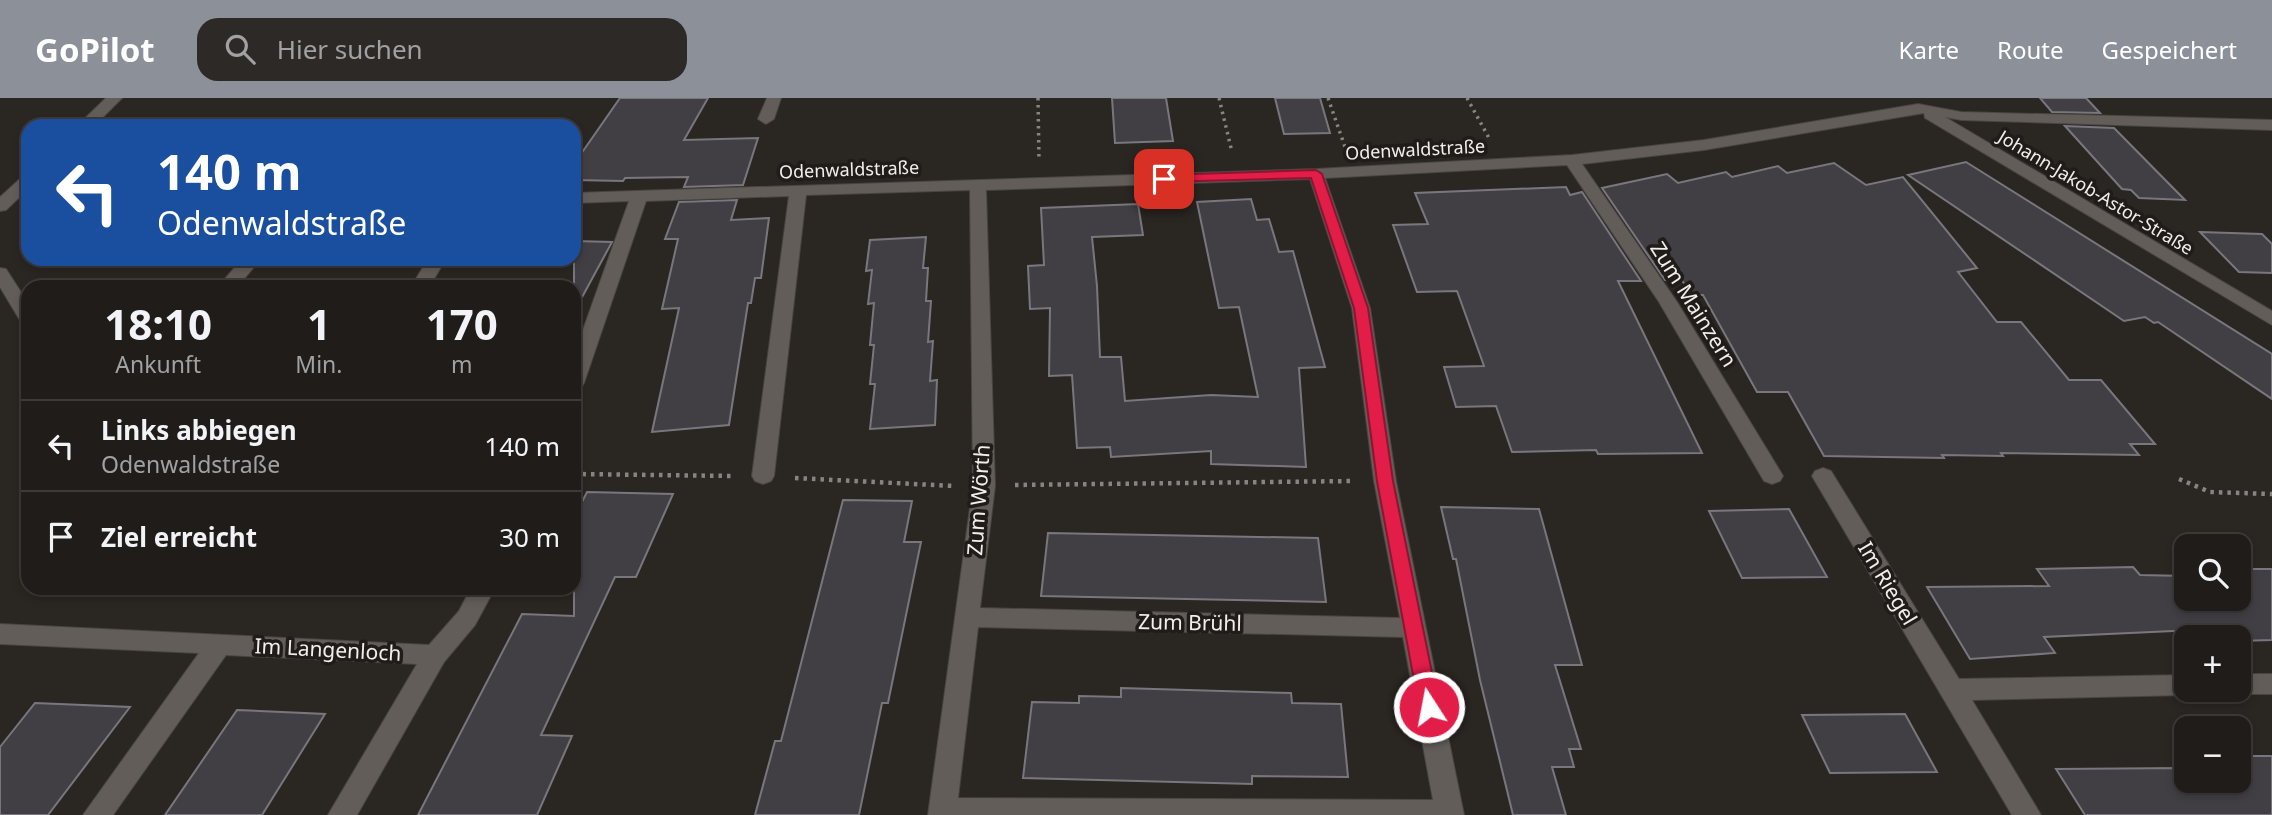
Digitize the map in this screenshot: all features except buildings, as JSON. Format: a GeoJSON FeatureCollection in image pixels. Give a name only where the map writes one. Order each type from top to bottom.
{"type":"FeatureCollection","features":[{"type":"Feature","properties":{"kind":"street"},"geometry":{"type":"LineString","coordinates":[[92,119],[115,98]]}},
{"type":"Feature","properties":{"kind":"street"},"geometry":{"type":"LineString","coordinates":[[765,119],[774,98]]}},
{"type":"Feature","properties":{"kind":"street","name":"Johann-Jakob-Astor-Straße"},"geometry":{"type":"LineString","coordinates":[[1901,98],[2272,319]]}},
{"type":"Feature","properties":{"kind":"street"},"geometry":{"type":"LineString","coordinates":[[1918,108],[1961,116],[2272,125]]}},
{"type":"Feature","properties":{"kind":"street","name":"Odenwaldstraße"},"geometry":{"type":"LineString","coordinates":[[581,198],[1316,174],[1572,160],[1704,145],[1918,108]]}},
{"type":"Feature","properties":{"kind":"street","name":"Zum Mainzern"},"geometry":{"type":"LineString","coordinates":[[1572,160],[1668,302],[1772,476]]}},
{"type":"Feature","properties":{"kind":"street"},"geometry":{"type":"LineString","coordinates":[[942,812],[1450,813],[1385,481],[1361,308],[1316,174]]}},
{"type":"Feature","properties":{"kind":"street","name":"Zum Wörth"},"geometry":{"type":"LineString","coordinates":[[942,812],[984,486],[978,184]]}},
{"type":"Feature","properties":{"kind":"street"},"geometry":{"type":"LineString","coordinates":[[763,476],[798,190]]}},
{"type":"Feature","properties":{"kind":"street"},"geometry":{"type":"LineString","coordinates":[[0,206],[7,194]]}},
{"type":"Feature","properties":{"kind":"street"},"geometry":{"type":"LineString","coordinates":[[581,363],[639,196]]}},
{"type":"Feature","properties":{"kind":"street"},"geometry":{"type":"LineString","coordinates":[[0,206],[21,205]]}},
{"type":"Feature","properties":{"kind":"street"},"geometry":{"type":"LineString","coordinates":[[233,280],[245,266]]}},
{"type":"Feature","properties":{"kind":"street"},"geometry":{"type":"LineString","coordinates":[[0,273],[21,307]]}},
{"type":"Feature","properties":{"kind":"street"},"geometry":{"type":"LineString","coordinates":[[2234,297],[2272,298]]}},
{"type":"Feature","properties":{"kind":"street","name":"Im Riegel"},"geometry":{"type":"LineString","coordinates":[[1823,476],[2027,815]]}},
{"type":"Feature","properties":{"kind":"street","name":"Im Langenloch"},"geometry":{"type":"LineString","coordinates":[[342,815],[435,655],[467,618],[479,595]]}},
{"type":"Feature","properties":{"kind":"street","name":"Zum Brühl"},"geometry":{"type":"LineString","coordinates":[[967,617],[1413,628]]}},
{"type":"Feature","properties":{"kind":"street","name":"Im Langenloch"},"geometry":{"type":"LineString","coordinates":[[4,639],[220,643],[435,655]]}},
{"type":"Feature","properties":{"kind":"street"},"geometry":{"type":"LineString","coordinates":[[97,815],[220,643]]}},
{"type":"Feature","properties":{"kind":"street"},"geometry":{"type":"LineString","coordinates":[[2251,684],[2272,684]]}},
{"type":"Feature","properties":{"kind":"street"},"geometry":{"type":"LineString","coordinates":[[1952,690],[2174,685]]}},
{"type":"Feature","properties":{"kind":"path"},"geometry":{"type":"LineString","coordinates":[[1038,98],[1039,183]]}},
{"type":"Feature","properties":{"kind":"path"},"geometry":{"type":"LineString","coordinates":[[1219,98],[1239,176]]}},
{"type":"Feature","properties":{"kind":"path"},"geometry":{"type":"LineString","coordinates":[[1328,98],[1354,172]]}},
{"type":"Feature","properties":{"kind":"path"},"geometry":{"type":"LineString","coordinates":[[1467,98],[1502,164]]}},
{"type":"Feature","properties":{"kind":"path"},"geometry":{"type":"LineString","coordinates":[[2179,479],[2210,492],[2272,494]]}},
{"type":"Feature","properties":{"kind":"route"},"geometry":{"type":"LineString","coordinates":[[1164,179],[1316,174],[1361,308],[1385,481],[1429,707]]}}]}
